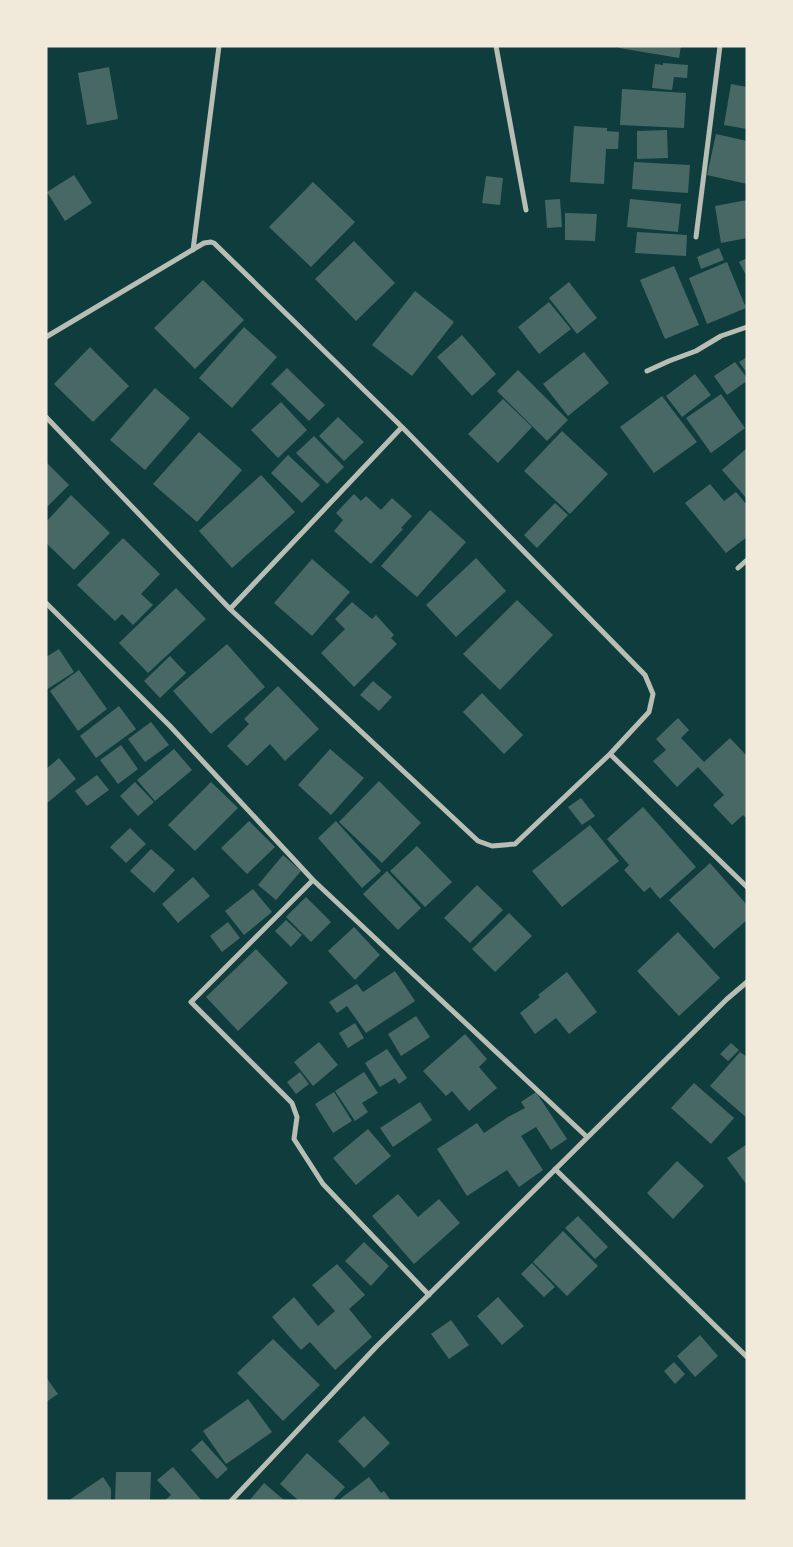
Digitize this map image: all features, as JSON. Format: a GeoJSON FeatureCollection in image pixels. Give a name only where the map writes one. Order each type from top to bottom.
{"type":"FeatureCollection","features":[{"type":"Feature","properties":{"kind":"street"},"geometry":{"type":"LineString","coordinates":[[193,250],[219,46]]}},
{"type":"Feature","properties":{"kind":"street"},"geometry":{"type":"LineString","coordinates":[[496,46],[526,210]]}},
{"type":"Feature","properties":{"kind":"street"},"geometry":{"type":"LineString","coordinates":[[696,237],[720,46]]}},
{"type":"Feature","properties":{"kind":"street"},"geometry":{"type":"LineString","coordinates":[[46,336],[204,243],[214,243],[402,426],[645,675],[653,694],[649,712],[610,754],[515,844],[492,846],[478,841],[230,609],[46,417]]}},
{"type":"Feature","properties":{"kind":"street"},"geometry":{"type":"LineString","coordinates":[[647,371],[696,351],[721,336],[747,327]]}},
{"type":"Feature","properties":{"kind":"street"},"geometry":{"type":"LineString","coordinates":[[230,609],[402,426]]}},
{"type":"Feature","properties":{"kind":"street"},"geometry":{"type":"LineString","coordinates":[[738,568],[747,560]]}},
{"type":"Feature","properties":{"kind":"street"},"geometry":{"type":"LineString","coordinates":[[46,602],[170,726],[313,880],[587,1137]]}},
{"type":"Feature","properties":{"kind":"street"},"geometry":{"type":"LineString","coordinates":[[610,754],[747,887]]}},
{"type":"Feature","properties":{"kind":"street"},"geometry":{"type":"LineString","coordinates":[[313,880],[191,1002],[292,1103],[297,1117],[294,1139],[323,1184],[429,1295]]}},
{"type":"Feature","properties":{"kind":"street"},"geometry":{"type":"LineString","coordinates":[[231,1501],[376,1347],[727,999],[747,982]]}},
{"type":"Feature","properties":{"kind":"street"},"geometry":{"type":"LineString","coordinates":[[555,1169],[747,1358]]}},
{"type":"Feature","properties":{"kind":"building"},"geometry":{"type":"Polygon","coordinates":[[[619,46],[681,46],[679,58],[619,48],[619,46]]]}},
{"type":"Feature","properties":{"kind":"building"},"geometry":{"type":"Polygon","coordinates":[[[663,63],[688,65],[687,78],[674,77],[672,90],[652,88],[655,64],[663,65],[663,63]]]}},
{"type":"Feature","properties":{"kind":"building"},"geometry":{"type":"Polygon","coordinates":[[[109,67],[118,119],[87,125],[78,73],[109,67]]]}},
{"type":"Feature","properties":{"kind":"building"},"geometry":{"type":"Polygon","coordinates":[[[731,84],[747,87],[747,129],[724,125],[731,84]]]}},
{"type":"Feature","properties":{"kind":"building"},"geometry":{"type":"Polygon","coordinates":[[[622,89],[686,93],[684,128],[620,125],[622,89]]]}},
{"type":"Feature","properties":{"kind":"building"},"geometry":{"type":"Polygon","coordinates":[[[574,126],[607,128],[607,131],[619,132],[618,149],[606,149],[604,184],[570,182],[574,126]]]}},
{"type":"Feature","properties":{"kind":"building"},"geometry":{"type":"Polygon","coordinates":[[[667,130],[668,158],[637,159],[637,131],[667,130]]]}},
{"type":"Feature","properties":{"kind":"building"},"geometry":{"type":"Polygon","coordinates":[[[716,134],[747,141],[747,184],[707,175],[716,134]]]}},
{"type":"Feature","properties":{"kind":"building"},"geometry":{"type":"Polygon","coordinates":[[[634,162],[690,165],[688,193],[632,189],[634,162]]]}},
{"type":"Feature","properties":{"kind":"building"},"geometry":{"type":"Polygon","coordinates":[[[74,175],[92,203],[65,221],[47,192],[74,175]]]}},
{"type":"Feature","properties":{"kind":"building"},"geometry":{"type":"Polygon","coordinates":[[[486,176],[503,178],[500,205],[482,203],[486,176]]]}},
{"type":"Feature","properties":{"kind":"building"},"geometry":{"type":"Polygon","coordinates":[[[313,182],[355,222],[311,267],[269,227],[313,182]]]}},
{"type":"Feature","properties":{"kind":"building"},"geometry":{"type":"Polygon","coordinates":[[[560,199],[562,227],[547,228],[545,200],[560,199]]]}},
{"type":"Feature","properties":{"kind":"building"},"geometry":{"type":"Polygon","coordinates":[[[630,199],[681,204],[678,232],[627,227],[630,199]]]}},
{"type":"Feature","properties":{"kind":"building"},"geometry":{"type":"Polygon","coordinates":[[[747,200],[747,238],[721,243],[715,206],[747,200]]]}},
{"type":"Feature","properties":{"kind":"building"},"geometry":{"type":"Polygon","coordinates":[[[565,213],[597,214],[595,241],[565,240],[565,213]]]}},
{"type":"Feature","properties":{"kind":"building"},"geometry":{"type":"Polygon","coordinates":[[[637,232],[687,235],[686,256],[635,253],[637,232]]]}},
{"type":"Feature","properties":{"kind":"building"},"geometry":{"type":"Polygon","coordinates":[[[354,241],[395,283],[356,321],[315,279],[354,241]]]}},
{"type":"Feature","properties":{"kind":"building"},"geometry":{"type":"Polygon","coordinates":[[[719,248],[724,260],[701,269],[697,257],[719,248]]]}},
{"type":"Feature","properties":{"kind":"building"},"geometry":{"type":"Polygon","coordinates":[[[747,258],[747,277],[739,262],[747,258]]]}},
{"type":"Feature","properties":{"kind":"building"},"geometry":{"type":"Polygon","coordinates":[[[727,262],[746,308],[707,324],[689,278],[727,262]]]}},
{"type":"Feature","properties":{"kind":"building"},"geometry":{"type":"Polygon","coordinates":[[[674,266],[699,325],[665,339],[640,280],[674,266]]]}},
{"type":"Feature","properties":{"kind":"building"},"geometry":{"type":"Polygon","coordinates":[[[203,280],[244,320],[195,369],[154,328],[203,280]]]}},
{"type":"Feature","properties":{"kind":"building"},"geometry":{"type":"Polygon","coordinates":[[[569,282],[597,318],[577,334],[549,298],[569,282]]]}},
{"type":"Feature","properties":{"kind":"building"},"geometry":{"type":"Polygon","coordinates":[[[415,291],[454,322],[412,376],[372,345],[415,291]]]}},
{"type":"Feature","properties":{"kind":"building"},"geometry":{"type":"Polygon","coordinates":[[[549,302],[571,329],[539,354],[518,327],[549,302]]]}},
{"type":"Feature","properties":{"kind":"building"},"geometry":{"type":"Polygon","coordinates":[[[244,327],[277,357],[232,408],[199,378],[244,327]]]}},
{"type":"Feature","properties":{"kind":"building"},"geometry":{"type":"Polygon","coordinates":[[[462,335],[496,374],[472,396],[437,357],[462,335]]]}},
{"type":"Feature","properties":{"kind":"building"},"geometry":{"type":"Polygon","coordinates":[[[90,347],[129,386],[93,422],[54,384],[90,347]]]}},
{"type":"Feature","properties":{"kind":"building"},"geometry":{"type":"Polygon","coordinates":[[[584,352],[609,383],[568,416],[543,384],[584,352]]]}},
{"type":"Feature","properties":{"kind":"building"},"geometry":{"type":"Polygon","coordinates":[[[747,357],[747,373],[739,362],[747,357]]]}},
{"type":"Feature","properties":{"kind":"building"},"geometry":{"type":"Polygon","coordinates":[[[735,362],[747,378],[747,381],[727,395],[714,376],[735,362]]]}},
{"type":"Feature","properties":{"kind":"building"},"geometry":{"type":"Polygon","coordinates":[[[287,368],[325,405],[309,421],[271,384],[287,368]]]}},
{"type":"Feature","properties":{"kind":"building"},"geometry":{"type":"Polygon","coordinates":[[[518,370],[568,420],[547,441],[497,391],[518,370]]]}},
{"type":"Feature","properties":{"kind":"building"},"geometry":{"type":"Polygon","coordinates":[[[695,374],[711,395],[682,417],[666,396],[695,374]]]}},
{"type":"Feature","properties":{"kind":"building"},"geometry":{"type":"Polygon","coordinates":[[[155,388],[190,418],[145,470],[110,440],[155,388]]]}},
{"type":"Feature","properties":{"kind":"building"},"geometry":{"type":"Polygon","coordinates":[[[721,394],[745,428],[711,453],[686,418],[721,394]]]}},
{"type":"Feature","properties":{"kind":"building"},"geometry":{"type":"Polygon","coordinates":[[[662,396],[697,442],[654,473],[620,427],[662,396]]]}},
{"type":"Feature","properties":{"kind":"building"},"geometry":{"type":"Polygon","coordinates":[[[503,399],[532,427],[498,463],[468,434],[503,399]]]}},
{"type":"Feature","properties":{"kind":"building"},"geometry":{"type":"Polygon","coordinates":[[[281,402],[307,430],[278,458],[251,430],[281,402]]]}},
{"type":"Feature","properties":{"kind":"building"},"geometry":{"type":"Polygon","coordinates":[[[338,417],[364,442],[344,461],[319,436],[338,417]]]}},
{"type":"Feature","properties":{"kind":"building"},"geometry":{"type":"Polygon","coordinates":[[[562,431],[608,474],[570,514],[524,471],[562,431]]]}},
{"type":"Feature","properties":{"kind":"building"},"geometry":{"type":"Polygon","coordinates":[[[199,432],[242,470],[197,522],[153,484],[199,432]]]}},
{"type":"Feature","properties":{"kind":"building"},"geometry":{"type":"Polygon","coordinates":[[[314,436],[344,467],[327,484],[296,453],[314,436]]]}},
{"type":"Feature","properties":{"kind":"building"},"geometry":{"type":"Polygon","coordinates":[[[747,448],[747,499],[722,470],[747,448]]]}},
{"type":"Feature","properties":{"kind":"building"},"geometry":{"type":"Polygon","coordinates":[[[288,455],[320,485],[302,503],[271,473],[288,455]]]}},
{"type":"Feature","properties":{"kind":"building"},"geometry":{"type":"Polygon","coordinates":[[[46,462],[69,485],[46,508],[46,462]]]}},
{"type":"Feature","properties":{"kind":"building"},"geometry":{"type":"Polygon","coordinates":[[[261,475],[295,512],[232,568],[199,531],[261,475]]]}},
{"type":"Feature","properties":{"kind":"building"},"geometry":{"type":"Polygon","coordinates":[[[710,484],[724,501],[736,492],[747,505],[747,537],[726,553],[685,503],[710,484]]]}},
{"type":"Feature","properties":{"kind":"building"},"geometry":{"type":"Polygon","coordinates":[[[354,494],[361,501],[366,496],[381,510],[392,498],[412,516],[401,528],[403,529],[371,564],[334,531],[343,520],[336,513],[354,494]]]}},
{"type":"Feature","properties":{"kind":"building"},"geometry":{"type":"Polygon","coordinates":[[[71,495],[110,533],[74,570],[46,543],[46,522],[71,495]]]}},
{"type":"Feature","properties":{"kind":"building"},"geometry":{"type":"Polygon","coordinates":[[[555,503],[568,515],[537,548],[524,535],[555,503]]]}},
{"type":"Feature","properties":{"kind":"building"},"geometry":{"type":"Polygon","coordinates":[[[430,510],[466,542],[417,597],[381,566],[430,510]]]}},
{"type":"Feature","properties":{"kind":"building"},"geometry":{"type":"Polygon","coordinates":[[[123,538],[160,574],[141,594],[153,605],[133,625],[122,614],[115,621],[77,585],[123,538]]]}},
{"type":"Feature","properties":{"kind":"building"},"geometry":{"type":"Polygon","coordinates":[[[476,558],[506,591],[456,637],[426,605],[476,558]]]}},
{"type":"Feature","properties":{"kind":"building"},"geometry":{"type":"Polygon","coordinates":[[[312,559],[350,592],[312,636],[274,603],[312,559]]]}},
{"type":"Feature","properties":{"kind":"building"},"geometry":{"type":"Polygon","coordinates":[[[176,588],[206,619],[148,673],[119,643],[176,588]]]}},
{"type":"Feature","properties":{"kind":"building"},"geometry":{"type":"Polygon","coordinates":[[[517,600],[553,635],[500,690],[463,654],[517,600]]]}},
{"type":"Feature","properties":{"kind":"building"},"geometry":{"type":"Polygon","coordinates":[[[352,602],[372,619],[376,615],[394,635],[391,638],[397,644],[354,687],[321,653],[345,629],[335,619],[352,602]]]}},
{"type":"Feature","properties":{"kind":"building"},"geometry":{"type":"Polygon","coordinates":[[[227,644],[265,687],[211,734],[173,691],[227,644]]]}},
{"type":"Feature","properties":{"kind":"building"},"geometry":{"type":"Polygon","coordinates":[[[59,649],[74,672],[46,690],[46,657],[59,649]]]}},
{"type":"Feature","properties":{"kind":"building"},"geometry":{"type":"Polygon","coordinates":[[[170,656],[186,673],[160,698],[144,681],[170,656]]]}},
{"type":"Feature","properties":{"kind":"building"},"geometry":{"type":"Polygon","coordinates":[[[79,670],[107,709],[78,731],[50,691],[79,670]]]}},
{"type":"Feature","properties":{"kind":"building"},"geometry":{"type":"Polygon","coordinates":[[[373,681],[392,697],[379,711],[360,695],[373,681]]]}},
{"type":"Feature","properties":{"kind":"building"},"geometry":{"type":"Polygon","coordinates":[[[278,686],[319,729],[285,761],[270,744],[247,766],[227,746],[249,724],[244,719],[278,686]]]}},
{"type":"Feature","properties":{"kind":"building"},"geometry":{"type":"Polygon","coordinates":[[[482,693],[523,735],[504,754],[463,712],[482,693]]]}},
{"type":"Feature","properties":{"kind":"building"},"geometry":{"type":"Polygon","coordinates":[[[119,706],[136,729],[96,758],[80,736],[119,706]]]}},
{"type":"Feature","properties":{"kind":"building"},"geometry":{"type":"Polygon","coordinates":[[[678,718],[689,730],[681,738],[704,762],[730,738],[747,756],[747,819],[743,815],[732,825],[713,805],[724,795],[698,767],[677,787],[653,761],[666,750],[656,739],[678,718]]]}},
{"type":"Feature","properties":{"kind":"building"},"geometry":{"type":"Polygon","coordinates":[[[151,722],[169,745],[145,762],[128,739],[151,722]]]}},
{"type":"Feature","properties":{"kind":"building"},"geometry":{"type":"Polygon","coordinates":[[[121,745],[138,769],[118,784],[100,760],[121,745]]]}},
{"type":"Feature","properties":{"kind":"building"},"geometry":{"type":"Polygon","coordinates":[[[174,749],[192,770],[155,801],[137,780],[174,749]]]}},
{"type":"Feature","properties":{"kind":"building"},"geometry":{"type":"Polygon","coordinates":[[[330,749],[364,778],[331,815],[298,785],[330,749]]]}},
{"type":"Feature","properties":{"kind":"building"},"geometry":{"type":"Polygon","coordinates":[[[59,758],[76,779],[46,804],[46,769],[59,758]]]}},
{"type":"Feature","properties":{"kind":"building"},"geometry":{"type":"Polygon","coordinates":[[[97,775],[109,790],[87,806],[75,791],[97,775]]]}},
{"type":"Feature","properties":{"kind":"building"},"geometry":{"type":"Polygon","coordinates":[[[379,781],[421,823],[382,863],[339,822],[379,781]]]}},
{"type":"Feature","properties":{"kind":"building"},"geometry":{"type":"Polygon","coordinates":[[[135,782],[154,802],[138,816],[120,796],[135,782]]]}},
{"type":"Feature","properties":{"kind":"building"},"geometry":{"type":"Polygon","coordinates":[[[211,782],[238,808],[195,851],[168,825],[211,782]]]}},
{"type":"Feature","properties":{"kind":"building"},"geometry":{"type":"Polygon","coordinates":[[[581,798],[595,816],[582,825],[568,807],[581,798]]]}},
{"type":"Feature","properties":{"kind":"building"},"geometry":{"type":"Polygon","coordinates":[[[643,807],[696,867],[660,899],[650,887],[644,892],[624,870],[629,865],[607,839],[643,807]]]}},
{"type":"Feature","properties":{"kind":"building"},"geometry":{"type":"Polygon","coordinates":[[[249,821],[275,847],[247,874],[221,848],[249,821]]]}},
{"type":"Feature","properties":{"kind":"building"},"geometry":{"type":"Polygon","coordinates":[[[336,821],[381,871],[362,888],[318,838],[336,821]]]}},
{"type":"Feature","properties":{"kind":"building"},"geometry":{"type":"Polygon","coordinates":[[[590,825],[619,861],[562,907],[532,871],[590,825]]]}},
{"type":"Feature","properties":{"kind":"building"},"geometry":{"type":"Polygon","coordinates":[[[130,828],[146,844],[126,863],[110,847],[130,828]]]}},
{"type":"Feature","properties":{"kind":"building"},"geometry":{"type":"Polygon","coordinates":[[[417,846],[452,882],[425,907],[390,871],[417,846]]]}},
{"type":"Feature","properties":{"kind":"building"},"geometry":{"type":"Polygon","coordinates":[[[151,849],[175,870],[154,893],[130,871],[151,849]]]}},
{"type":"Feature","properties":{"kind":"building"},"geometry":{"type":"Polygon","coordinates":[[[283,855],[301,871],[276,900],[258,885],[283,855]]]}},
{"type":"Feature","properties":{"kind":"building"},"geometry":{"type":"Polygon","coordinates":[[[710,863],[747,905],[747,920],[714,949],[669,900],[710,863]]]}},
{"type":"Feature","properties":{"kind":"building"},"geometry":{"type":"Polygon","coordinates":[[[387,871],[421,908],[398,930],[363,894],[387,871]]]}},
{"type":"Feature","properties":{"kind":"building"},"geometry":{"type":"Polygon","coordinates":[[[193,877],[210,896],[178,923],[162,904],[193,877]]]}},
{"type":"Feature","properties":{"kind":"building"},"geometry":{"type":"Polygon","coordinates":[[[477,885],[503,910],[470,943],[444,918],[477,885]]]}},
{"type":"Feature","properties":{"kind":"building"},"geometry":{"type":"Polygon","coordinates":[[[253,889],[272,912],[244,935],[225,911],[253,889]]]}},
{"type":"Feature","properties":{"kind":"building"},"geometry":{"type":"Polygon","coordinates":[[[306,897],[331,922],[311,942],[286,917],[306,897]]]}},
{"type":"Feature","properties":{"kind":"building"},"geometry":{"type":"Polygon","coordinates":[[[509,913],[532,936],[495,972],[472,949],[509,913]]]}},
{"type":"Feature","properties":{"kind":"building"},"geometry":{"type":"Polygon","coordinates":[[[286,920],[302,935],[291,947],[275,931],[286,920]]]}},
{"type":"Feature","properties":{"kind":"building"},"geometry":{"type":"Polygon","coordinates":[[[228,922],[240,938],[222,952],[210,936],[228,922]]]}},
{"type":"Feature","properties":{"kind":"building"},"geometry":{"type":"Polygon","coordinates":[[[354,927],[380,955],[355,980],[328,951],[354,927]]]}},
{"type":"Feature","properties":{"kind":"building"},"geometry":{"type":"Polygon","coordinates":[[[678,932],[720,978],[679,1016],[637,971],[678,932]]]}},
{"type":"Feature","properties":{"kind":"building"},"geometry":{"type":"Polygon","coordinates":[[[256,949],[288,983],[238,1031],[206,997],[256,949]]]}},
{"type":"Feature","properties":{"kind":"building"},"geometry":{"type":"Polygon","coordinates":[[[395,971],[415,1001],[366,1033],[347,1006],[337,1013],[329,1002],[357,984],[363,992],[395,971]]]}},
{"type":"Feature","properties":{"kind":"building"},"geometry":{"type":"Polygon","coordinates":[[[567,972],[597,1012],[569,1034],[556,1018],[535,1034],[520,1013],[540,997],[538,995],[567,972]]]}},
{"type":"Feature","properties":{"kind":"building"},"geometry":{"type":"Polygon","coordinates":[[[416,1016],[430,1037],[401,1056],[388,1034],[416,1016]]]}},
{"type":"Feature","properties":{"kind":"building"},"geometry":{"type":"Polygon","coordinates":[[[355,1023],[364,1038],[348,1048],[339,1033],[355,1023]]]}},
{"type":"Feature","properties":{"kind":"building"},"geometry":{"type":"Polygon","coordinates":[[[465,1034],[487,1059],[479,1067],[497,1088],[469,1111],[452,1091],[446,1096],[423,1071],[465,1034]]]}},
{"type":"Feature","properties":{"kind":"building"},"geometry":{"type":"Polygon","coordinates":[[[319,1042],[338,1065],[313,1086],[294,1062],[319,1042]]]}},
{"type":"Feature","properties":{"kind":"building"},"geometry":{"type":"Polygon","coordinates":[[[731,1043],[739,1050],[728,1061],[720,1054],[731,1043]]]}},
{"type":"Feature","properties":{"kind":"building"},"geometry":{"type":"Polygon","coordinates":[[[387,1049],[407,1078],[399,1084],[395,1078],[380,1087],[365,1063],[387,1049]]]}},
{"type":"Feature","properties":{"kind":"building"},"geometry":{"type":"Polygon","coordinates":[[[740,1052],[747,1057],[747,1118],[710,1086],[740,1052]]]}},
{"type":"Feature","properties":{"kind":"building"},"geometry":{"type":"Polygon","coordinates":[[[300,1072],[309,1084],[296,1094],[287,1082],[300,1072]]]}},
{"type":"Feature","properties":{"kind":"building"},"geometry":{"type":"Polygon","coordinates":[[[364,1072],[378,1093],[362,1103],[368,1112],[355,1121],[335,1091],[364,1072]]]}},
{"type":"Feature","properties":{"kind":"building"},"geometry":{"type":"Polygon","coordinates":[[[694,1083],[734,1118],[711,1144],[671,1108],[694,1083]]]}},
{"type":"Feature","properties":{"kind":"building"},"geometry":{"type":"Polygon","coordinates":[[[334,1092],[352,1121],[333,1133],[315,1104],[334,1092]]]}},
{"type":"Feature","properties":{"kind":"building"},"geometry":{"type":"Polygon","coordinates":[[[536,1092],[567,1139],[551,1150],[536,1127],[521,1136],[543,1170],[519,1187],[507,1170],[467,1196],[437,1149],[477,1123],[484,1133],[525,1108],[521,1102],[536,1092]]]}},
{"type":"Feature","properties":{"kind":"building"},"geometry":{"type":"Polygon","coordinates":[[[420,1102],[432,1120],[393,1147],[380,1128],[420,1102]]]}},
{"type":"Feature","properties":{"kind":"building"},"geometry":{"type":"Polygon","coordinates":[[[368,1129],[391,1156],[356,1185],[333,1158],[368,1129]]]}},
{"type":"Feature","properties":{"kind":"building"},"geometry":{"type":"Polygon","coordinates":[[[747,1144],[747,1185],[727,1158],[747,1144]]]}},
{"type":"Feature","properties":{"kind":"building"},"geometry":{"type":"Polygon","coordinates":[[[677,1161],[704,1186],[673,1219],[647,1193],[677,1161]]]}},
{"type":"Feature","properties":{"kind":"building"},"geometry":{"type":"Polygon","coordinates":[[[398,1194],[418,1217],[439,1199],[460,1223],[414,1264],[372,1216],[398,1194]]]}},
{"type":"Feature","properties":{"kind":"building"},"geometry":{"type":"Polygon","coordinates":[[[578,1216],[608,1247],[595,1259],[565,1228],[578,1216]]]}},
{"type":"Feature","properties":{"kind":"building"},"geometry":{"type":"Polygon","coordinates":[[[563,1231],[598,1266],[567,1296],[533,1262],[563,1231]]]}},
{"type":"Feature","properties":{"kind":"building"},"geometry":{"type":"Polygon","coordinates":[[[364,1242],[389,1266],[371,1286],[345,1261],[364,1242]]]}},
{"type":"Feature","properties":{"kind":"building"},"geometry":{"type":"Polygon","coordinates":[[[532,1263],[555,1287],[544,1297],[521,1274],[532,1263]]]}},
{"type":"Feature","properties":{"kind":"building"},"geometry":{"type":"Polygon","coordinates":[[[337,1264],[365,1295],[349,1309],[372,1337],[335,1370],[310,1342],[301,1350],[272,1317],[294,1297],[318,1326],[335,1311],[312,1285],[337,1264]]]}},
{"type":"Feature","properties":{"kind":"building"},"geometry":{"type":"Polygon","coordinates":[[[498,1297],[524,1326],[502,1345],[477,1316],[498,1297]]]}},
{"type":"Feature","properties":{"kind":"building"},"geometry":{"type":"Polygon","coordinates":[[[451,1320],[469,1345],[449,1359],[431,1334],[451,1320]]]}},
{"type":"Feature","properties":{"kind":"building"},"geometry":{"type":"Polygon","coordinates":[[[700,1335],[718,1356],[695,1377],[677,1356],[700,1335]]]}},
{"type":"Feature","properties":{"kind":"building"},"geometry":{"type":"Polygon","coordinates":[[[273,1339],[320,1385],[283,1421],[237,1373],[273,1339]]]}},
{"type":"Feature","properties":{"kind":"building"},"geometry":{"type":"Polygon","coordinates":[[[674,1362],[685,1374],[675,1384],[664,1371],[674,1362]]]}},
{"type":"Feature","properties":{"kind":"building"},"geometry":{"type":"Polygon","coordinates":[[[46,1377],[58,1394],[46,1402],[46,1377]]]}},
{"type":"Feature","properties":{"kind":"building"},"geometry":{"type":"Polygon","coordinates":[[[248,1399],[272,1432],[226,1464],[203,1431],[248,1399]]]}},
{"type":"Feature","properties":{"kind":"building"},"geometry":{"type":"Polygon","coordinates":[[[364,1416],[390,1443],[364,1468],[338,1441],[364,1416]]]}},
{"type":"Feature","properties":{"kind":"building"},"geometry":{"type":"Polygon","coordinates":[[[202,1440],[228,1469],[217,1479],[191,1450],[202,1440]]]}},
{"type":"Feature","properties":{"kind":"building"},"geometry":{"type":"Polygon","coordinates":[[[307,1453],[345,1487],[332,1501],[299,1501],[280,1484],[307,1453]]]}},
{"type":"Feature","properties":{"kind":"building"},"geometry":{"type":"Polygon","coordinates":[[[173,1467],[202,1501],[164,1501],[171,1495],[157,1480],[173,1467]]]}},
{"type":"Feature","properties":{"kind":"building"},"geometry":{"type":"Polygon","coordinates":[[[116,1472],[151,1472],[150,1501],[115,1501],[116,1472]]]}},
{"type":"Feature","properties":{"kind":"building"},"geometry":{"type":"Polygon","coordinates":[[[103,1477],[111,1489],[111,1501],[68,1501],[103,1477]]]}},
{"type":"Feature","properties":{"kind":"building"},"geometry":{"type":"Polygon","coordinates":[[[369,1477],[381,1493],[384,1491],[391,1501],[341,1501],[340,1499],[369,1477]]]}},
{"type":"Feature","properties":{"kind":"building"},"geometry":{"type":"Polygon","coordinates":[[[264,1483],[285,1501],[249,1501],[264,1483]]]}}]}
